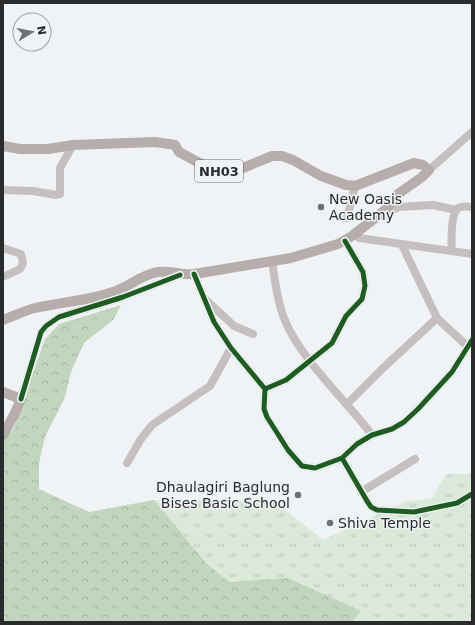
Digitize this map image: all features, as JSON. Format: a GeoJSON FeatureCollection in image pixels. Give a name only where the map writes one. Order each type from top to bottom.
{"type":"FeatureCollection","features":[{"type":"Feature","properties":{"kind":"main road","name":"NH03"},"geometry":{"type":"LineString","coordinates":[[3,146],[20,149],[155,142],[167,143],[175,145],[179,152],[210,168],[224,173],[233,172],[272,156],[282,156],[293,160],[308,170],[333,181],[355,186]]}},
{"type":"Feature","properties":{"kind":"main road"},"geometry":{"type":"LineString","coordinates":[[3,320],[17,313],[36,308],[83,300],[113,292],[153,272],[172,271],[180,275],[194,274],[272,261],[309,253],[345,241],[384,211],[398,194],[422,177],[429,170],[423,165],[414,163],[355,186]]}},
{"type":"Feature","properties":{"kind":"main road"},"geometry":{"type":"LineString","coordinates":[[3,392],[20,399],[14,416],[3,435]]}},
{"type":"Feature","properties":{"kind":"street"},"geometry":{"type":"LineString","coordinates":[[429,170],[472,132]]}},
{"type":"Feature","properties":{"kind":"street"},"geometry":{"type":"LineString","coordinates":[[3,190],[33,191],[56,195],[60,194],[60,168],[73,146]]}},
{"type":"Feature","properties":{"kind":"street"},"geometry":{"type":"LineString","coordinates":[[347,218],[355,186]]}},
{"type":"Feature","properties":{"kind":"street"},"geometry":{"type":"LineString","coordinates":[[384,211],[413,206],[433,205],[456,210]]}},
{"type":"Feature","properties":{"kind":"street"},"geometry":{"type":"LineString","coordinates":[[452,250],[453,219],[456,210],[461,206],[472,207]]}},
{"type":"Feature","properties":{"kind":"street"},"geometry":{"type":"LineString","coordinates":[[354,234],[359,238],[472,254]]}},
{"type":"Feature","properties":{"kind":"street"},"geometry":{"type":"LineString","coordinates":[[265,390],[286,380],[332,343],[346,316],[362,299],[365,286],[363,272],[345,241]]}},
{"type":"Feature","properties":{"kind":"street"},"geometry":{"type":"LineString","coordinates":[[194,274],[214,322],[231,348],[265,390],[264,409],[267,418],[298,463],[308,468],[315,468],[342,458],[353,447],[372,436],[392,429],[404,422],[452,372],[470,343],[437,318],[402,244]]}},
{"type":"Feature","properties":{"kind":"street"},"geometry":{"type":"LineString","coordinates":[[3,249],[21,254],[23,263],[20,269],[3,276]]}},
{"type":"Feature","properties":{"kind":"street"},"geometry":{"type":"LineString","coordinates":[[272,261],[283,317],[310,360],[372,436]]}},
{"type":"Feature","properties":{"kind":"street"},"geometry":{"type":"LineString","coordinates":[[20,399],[41,332],[46,326],[60,317],[123,297],[180,275]]}},
{"type":"Feature","properties":{"kind":"street"},"geometry":{"type":"LineString","coordinates":[[202,296],[234,326],[253,334]]}},
{"type":"Feature","properties":{"kind":"street"},"geometry":{"type":"LineString","coordinates":[[347,404],[437,318]]}},
{"type":"Feature","properties":{"kind":"street"},"geometry":{"type":"LineString","coordinates":[[127,463],[141,439],[152,425],[210,386],[231,348]]}},
{"type":"Feature","properties":{"kind":"street"},"geometry":{"type":"LineString","coordinates":[[342,458],[371,507],[377,510],[414,512],[457,503],[472,494]]}},
{"type":"Feature","properties":{"kind":"street"},"geometry":{"type":"LineString","coordinates":[[361,492],[415,459]]}},
{"type":"Feature","properties":{"kind":"green space"},"geometry":{"type":"Polygon","coordinates":[[[121,305],[113,320],[84,343],[71,372],[65,397],[45,437],[39,463],[39,489],[89,512],[154,500],[206,563],[229,582],[288,578],[361,611],[352,622],[3,622],[3,441],[14,428],[45,339],[59,324],[121,305]]]}},
{"type":"Feature","properties":{"kind":"green space"},"geometry":{"type":"Polygon","coordinates":[[[447,474],[472,474],[472,622],[352,622],[360,611],[288,578],[229,583],[206,563],[154,500],[274,501],[323,540],[407,501],[431,499],[447,474]]]}},
{"type":"Feature","properties":{"kind":"cycle path"},"geometry":{"type":"LineString","coordinates":[[265,389],[286,380],[332,343],[346,316],[362,299],[365,286],[363,272],[345,241]]}},
{"type":"Feature","properties":{"kind":"cycle path"},"geometry":{"type":"LineString","coordinates":[[194,274],[214,322],[231,348],[265,389],[264,409],[267,417],[288,450],[302,466],[315,468],[342,458],[371,507],[377,510],[414,512],[457,503],[472,494]]}},
{"type":"Feature","properties":{"kind":"cycle path"},"geometry":{"type":"LineString","coordinates":[[21,399],[41,332],[46,326],[59,317],[123,297],[180,275]]}},
{"type":"Feature","properties":{"kind":"cycle path"},"geometry":{"type":"LineString","coordinates":[[342,458],[357,444],[372,435],[392,429],[404,422],[452,372],[472,340]]}},
{"type":"Feature","properties":{"kind":"place","name":"New Oasis Academy"},"geometry":{"type":"Point","coordinates":[321,207]}},
{"type":"Feature","properties":{"kind":"place","name":"Dhaulagiri Baglung Bises Basic School"},"geometry":{"type":"Point","coordinates":[298,495]}},
{"type":"Feature","properties":{"kind":"place","name":"Shiva Temple"},"geometry":{"type":"Point","coordinates":[330,523]}}]}
